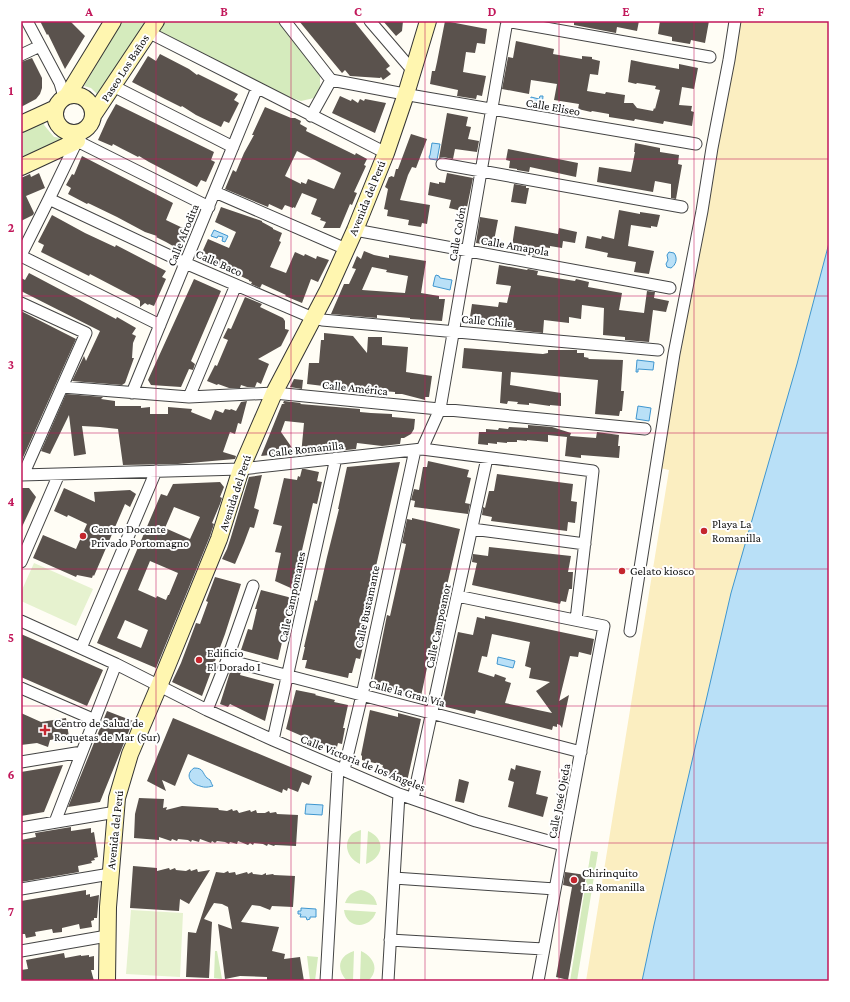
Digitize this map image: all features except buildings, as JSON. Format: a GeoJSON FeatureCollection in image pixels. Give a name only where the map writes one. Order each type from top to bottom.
{"type":"FeatureCollection","features":[{"type":"Feature","properties":{"kind":"street"},"geometry":{"type":"LineString","coordinates":[[27,21],[60,83],[62,100]]}},
{"type":"Feature","properties":{"kind":"street"},"geometry":{"type":"LineString","coordinates":[[113,21],[62,100],[55,117],[60,127],[65,131],[77,133],[208,207]]}},
{"type":"Feature","properties":{"kind":"street"},"geometry":{"type":"LineString","coordinates":[[285,21],[331,80],[311,116]]}},
{"type":"Feature","properties":{"kind":"street"},"geometry":{"type":"LineString","coordinates":[[370,21],[413,71]]}},
{"type":"Feature","properties":{"kind":"street","name":"Avenida del Perú"},"geometry":{"type":"LineString","coordinates":[[107,981],[108,907],[117,798],[130,754],[219,539],[240,469],[274,393],[328,290],[355,230],[386,153],[428,21]]}},
{"type":"Feature","properties":{"kind":"street"},"geometry":{"type":"LineString","coordinates":[[506,21],[710,58]]}},
{"type":"Feature","properties":{"kind":"street","name":"Calle Colón"},"geometry":{"type":"LineString","coordinates":[[418,449],[440,409],[506,21]]}},
{"type":"Feature","properties":{"kind":"street"},"geometry":{"type":"LineString","coordinates":[[630,631],[674,354],[702,211],[735,21]]}},
{"type":"Feature","properties":{"kind":"street"},"geometry":{"type":"LineString","coordinates":[[152,27],[257,88],[386,153]]}},
{"type":"Feature","properties":{"kind":"street","name":"Paseo Los Baños"},"geometry":{"type":"LineString","coordinates":[[94,114],[152,27]]}},
{"type":"Feature","properties":{"kind":"street"},"geometry":{"type":"LineString","coordinates":[[21,55],[40,46]]}},
{"type":"Feature","properties":{"kind":"street","name":"Calle Eliseo"},"geometry":{"type":"LineString","coordinates":[[331,80],[696,144]]}},
{"type":"Feature","properties":{"kind":"street"},"geometry":{"type":"LineString","coordinates":[[113,86],[233,147]]}},
{"type":"Feature","properties":{"kind":"street","name":"Calle Afrodita"},"geometry":{"type":"LineString","coordinates":[[132,392],[257,88]]}},
{"type":"Feature","properties":{"kind":"street"},"geometry":{"type":"LineString","coordinates":[[21,124],[72,94],[83,96],[89,101],[93,108],[93,121],[80,136],[21,167]]}},
{"type":"Feature","properties":{"kind":"street"},"geometry":{"type":"LineString","coordinates":[[80,136],[49,199],[26,236],[21,256],[160,325]]}},
{"type":"Feature","properties":{"kind":"street"},"geometry":{"type":"LineString","coordinates":[[442,164],[682,207]]}},
{"type":"Feature","properties":{"kind":"street"},"geometry":{"type":"LineString","coordinates":[[215,192],[346,249]]}},
{"type":"Feature","properties":{"kind":"street","name":"Calle Baco"},"geometry":{"type":"LineString","coordinates":[[49,199],[186,263],[313,318]]}},
{"type":"Feature","properties":{"kind":"street","name":"Calle Amapola"},"geometry":{"type":"LineString","coordinates":[[355,230],[670,288]]}},
{"type":"Feature","properties":{"kind":"street"},"geometry":{"type":"LineString","coordinates":[[189,397],[236,285]]}},
{"type":"Feature","properties":{"kind":"street"},"geometry":{"type":"LineString","coordinates":[[21,303],[86,333],[22,475]]}},
{"type":"Feature","properties":{"kind":"street","name":"Calle Chile"},"geometry":{"type":"LineString","coordinates":[[313,318],[658,350]]}},
{"type":"Feature","properties":{"kind":"street","name":"Calle América"},"geometry":{"type":"LineString","coordinates":[[62,387],[189,397],[274,393],[645,429]]}},
{"type":"Feature","properties":{"kind":"street","name":"Calle Romanilla"},"geometry":{"type":"LineString","coordinates":[[22,475],[240,469],[418,449],[592,472],[585,544]]}},
{"type":"Feature","properties":{"kind":"street","name":"Calle Bustamante"},"geometry":{"type":"LineString","coordinates":[[326,981],[341,769],[362,695],[418,449]]}},
{"type":"Feature","properties":{"kind":"street","name":"Calle Campomanes"},"geometry":{"type":"LineString","coordinates":[[273,740],[336,458]]}},
{"type":"Feature","properties":{"kind":"street","name":"Calle Campoamor"},"geometry":{"type":"LineString","coordinates":[[413,799],[488,458]]}},
{"type":"Feature","properties":{"kind":"street"},"geometry":{"type":"LineString","coordinates":[[81,648],[156,472]]}},
{"type":"Feature","properties":{"kind":"street"},"geometry":{"type":"LineString","coordinates":[[21,562],[59,474]]}},
{"type":"Feature","properties":{"kind":"street"},"geometry":{"type":"LineString","coordinates":[[457,596],[576,620],[585,544],[472,529]]}},
{"type":"Feature","properties":{"kind":"street"},"geometry":{"type":"LineString","coordinates":[[207,710],[227,660],[252,586]]}},
{"type":"Feature","properties":{"kind":"street","name":"Calle Victoria de los Ángeles"},"geometry":{"type":"LineString","coordinates":[[21,620],[116,664],[207,710],[399,794],[476,821],[563,845]]}},
{"type":"Feature","properties":{"kind":"street","name":"Calle José Ojeda"},"geometry":{"type":"LineString","coordinates":[[538,981],[604,626],[576,620]]}},
{"type":"Feature","properties":{"kind":"street","name":"Calle la Gran Vía"},"geometry":{"type":"LineString","coordinates":[[227,660],[581,752]]}},
{"type":"Feature","properties":{"kind":"street"},"geometry":{"type":"LineString","coordinates":[[55,822],[116,664]]}},
{"type":"Feature","properties":{"kind":"street"},"geometry":{"type":"LineString","coordinates":[[21,688],[95,720]]}},
{"type":"Feature","properties":{"kind":"street"},"geometry":{"type":"LineString","coordinates":[[21,762],[82,752]]}},
{"type":"Feature","properties":{"kind":"street"},"geometry":{"type":"LineString","coordinates":[[388,981],[399,794]]}},
{"type":"Feature","properties":{"kind":"street"},"geometry":{"type":"LineString","coordinates":[[21,828],[116,812]]}},
{"type":"Feature","properties":{"kind":"street"},"geometry":{"type":"LineString","coordinates":[[21,889],[110,874]]}},
{"type":"Feature","properties":{"kind":"street"},"geometry":{"type":"LineString","coordinates":[[394,878],[556,889]]}},
{"type":"Feature","properties":{"kind":"street"},"geometry":{"type":"LineString","coordinates":[[21,951],[107,936]]}},
{"type":"Feature","properties":{"kind":"street"},"geometry":{"type":"LineString","coordinates":[[390,940],[544,948]]}},
{"type":"Feature","properties":{"kind":"green space"},"geometry":{"type":"Polygon","coordinates":[[[122,21],[147,21],[99,96],[91,88],[84,86],[122,21]]]}},
{"type":"Feature","properties":{"kind":"green space"},"geometry":{"type":"Polygon","coordinates":[[[163,21],[277,21],[320,72],[320,91],[314,98],[301,101],[289,97],[157,30],[163,21]]]}},
{"type":"Feature","properties":{"kind":"green space"},"geometry":{"type":"Polygon","coordinates":[[[46,117],[44,125],[54,137],[67,139],[21,161],[21,129],[46,117]]]}},
{"type":"Feature","properties":{"kind":"green space"},"geometry":{"type":"Polygon","coordinates":[[[34,563],[93,589],[76,626],[21,601],[21,592],[34,563]]]}},
{"type":"Feature","properties":{"kind":"green space"},"geometry":{"type":"Polygon","coordinates":[[[361,830],[360,864],[352,859],[348,851],[347,842],[352,834],[361,830]]]}},
{"type":"Feature","properties":{"kind":"green space"},"geometry":{"type":"Polygon","coordinates":[[[368,831],[374,834],[378,839],[380,848],[376,857],[366,864],[368,831]]]}},
{"type":"Feature","properties":{"kind":"green space"},"geometry":{"type":"Polygon","coordinates":[[[591,851],[598,852],[577,981],[570,981],[591,851]]]}},
{"type":"Feature","properties":{"kind":"green space"},"geometry":{"type":"Polygon","coordinates":[[[361,890],[372,895],[377,905],[345,903],[351,894],[361,890]]]}},
{"type":"Feature","properties":{"kind":"green space"},"geometry":{"type":"Polygon","coordinates":[[[131,910],[183,913],[180,977],[126,974],[131,910]]]}},
{"type":"Feature","properties":{"kind":"green space"},"geometry":{"type":"Polygon","coordinates":[[[344,910],[376,912],[369,922],[358,925],[349,921],[344,910]]]}},
{"type":"Feature","properties":{"kind":"green space"},"geometry":{"type":"Polygon","coordinates":[[[215,951],[217,951],[222,979],[214,978],[215,951]]]}},
{"type":"Feature","properties":{"kind":"green space"},"geometry":{"type":"Polygon","coordinates":[[[354,951],[353,981],[347,981],[341,972],[340,963],[345,956],[354,951]]]}},
{"type":"Feature","properties":{"kind":"green space"},"geometry":{"type":"Polygon","coordinates":[[[361,951],[372,960],[374,964],[374,973],[368,981],[360,981],[361,951]]]}},
{"type":"Feature","properties":{"kind":"green space"},"geometry":{"type":"Polygon","coordinates":[[[307,956],[318,957],[315,981],[310,981],[307,956]]]}},
{"type":"Feature","properties":{"kind":"sand","name":"Playa La Romanilla"},"geometry":{"type":"Polygon","coordinates":[[[740,21],[829,21],[829,243],[654,925],[642,981],[586,981],[669,470],[660,468],[740,21]]]}},
{"type":"Feature","properties":{"kind":"water"},"geometry":{"type":"Polygon","coordinates":[[[540,96],[543,96],[542,107],[530,105],[531,97],[539,99],[540,96]]]}},
{"type":"Feature","properties":{"kind":"water"},"geometry":{"type":"Polygon","coordinates":[[[432,143],[440,144],[437,160],[430,159],[429,157],[432,143]]]}},
{"type":"Feature","properties":{"kind":"water"},"geometry":{"type":"Polygon","coordinates":[[[214,230],[228,236],[225,242],[222,241],[223,237],[218,236],[217,238],[211,236],[214,230]]]}},
{"type":"Feature","properties":{"kind":"water"},"geometry":{"type":"Polygon","coordinates":[[[829,243],[829,981],[642,981],[731,593],[797,364],[829,243]]]}},
{"type":"Feature","properties":{"kind":"water"},"geometry":{"type":"Polygon","coordinates":[[[669,252],[674,253],[676,257],[675,263],[671,268],[667,267],[666,264],[668,260],[667,255],[669,252]]]}},
{"type":"Feature","properties":{"kind":"water"},"geometry":{"type":"Polygon","coordinates":[[[436,275],[440,278],[452,280],[450,290],[433,286],[436,275]]]}},
{"type":"Feature","properties":{"kind":"water"},"geometry":{"type":"Polygon","coordinates":[[[637,360],[654,362],[653,370],[638,369],[638,372],[636,372],[637,360]]]}},
{"type":"Feature","properties":{"kind":"water"},"geometry":{"type":"Polygon","coordinates":[[[638,406],[651,408],[649,421],[636,419],[638,406]]]}},
{"type":"Feature","properties":{"kind":"water"},"geometry":{"type":"Polygon","coordinates":[[[498,657],[515,661],[513,668],[497,664],[498,657]]]}},
{"type":"Feature","properties":{"kind":"water"},"geometry":{"type":"Polygon","coordinates":[[[194,768],[201,770],[213,786],[202,787],[194,783],[190,779],[189,773],[194,768]]]}},
{"type":"Feature","properties":{"kind":"water"},"geometry":{"type":"Polygon","coordinates":[[[306,804],[323,805],[322,815],[305,814],[306,804]]]}},
{"type":"Feature","properties":{"kind":"water"},"geometry":{"type":"Polygon","coordinates":[[[301,908],[316,909],[316,917],[310,917],[310,919],[307,920],[306,917],[300,917],[301,914],[298,914],[298,911],[301,911],[301,908]]]}},
{"type":"Feature","properties":{"kind":"place","name":"Playa La Romanilla"},"geometry":{"type":"Point","coordinates":[704,531]}},
{"type":"Feature","properties":{"kind":"place","name":"Centro Docente Privado Portomagno"},"geometry":{"type":"Point","coordinates":[83,536]}},
{"type":"Feature","properties":{"kind":"place","name":"Gelato kiosco"},"geometry":{"type":"Point","coordinates":[622,571]}},
{"type":"Feature","properties":{"kind":"place","name":"Edificio El Dorado I"},"geometry":{"type":"Point","coordinates":[199,660]}},
{"type":"Feature","properties":{"kind":"place","name":"Centro de Salud de Roquetas de Mar (Sur)"},"geometry":{"type":"Point","coordinates":[45,730]}},
{"type":"Feature","properties":{"kind":"place","name":"Chirinquito La Romanilla"},"geometry":{"type":"Point","coordinates":[574,880]}}]}
